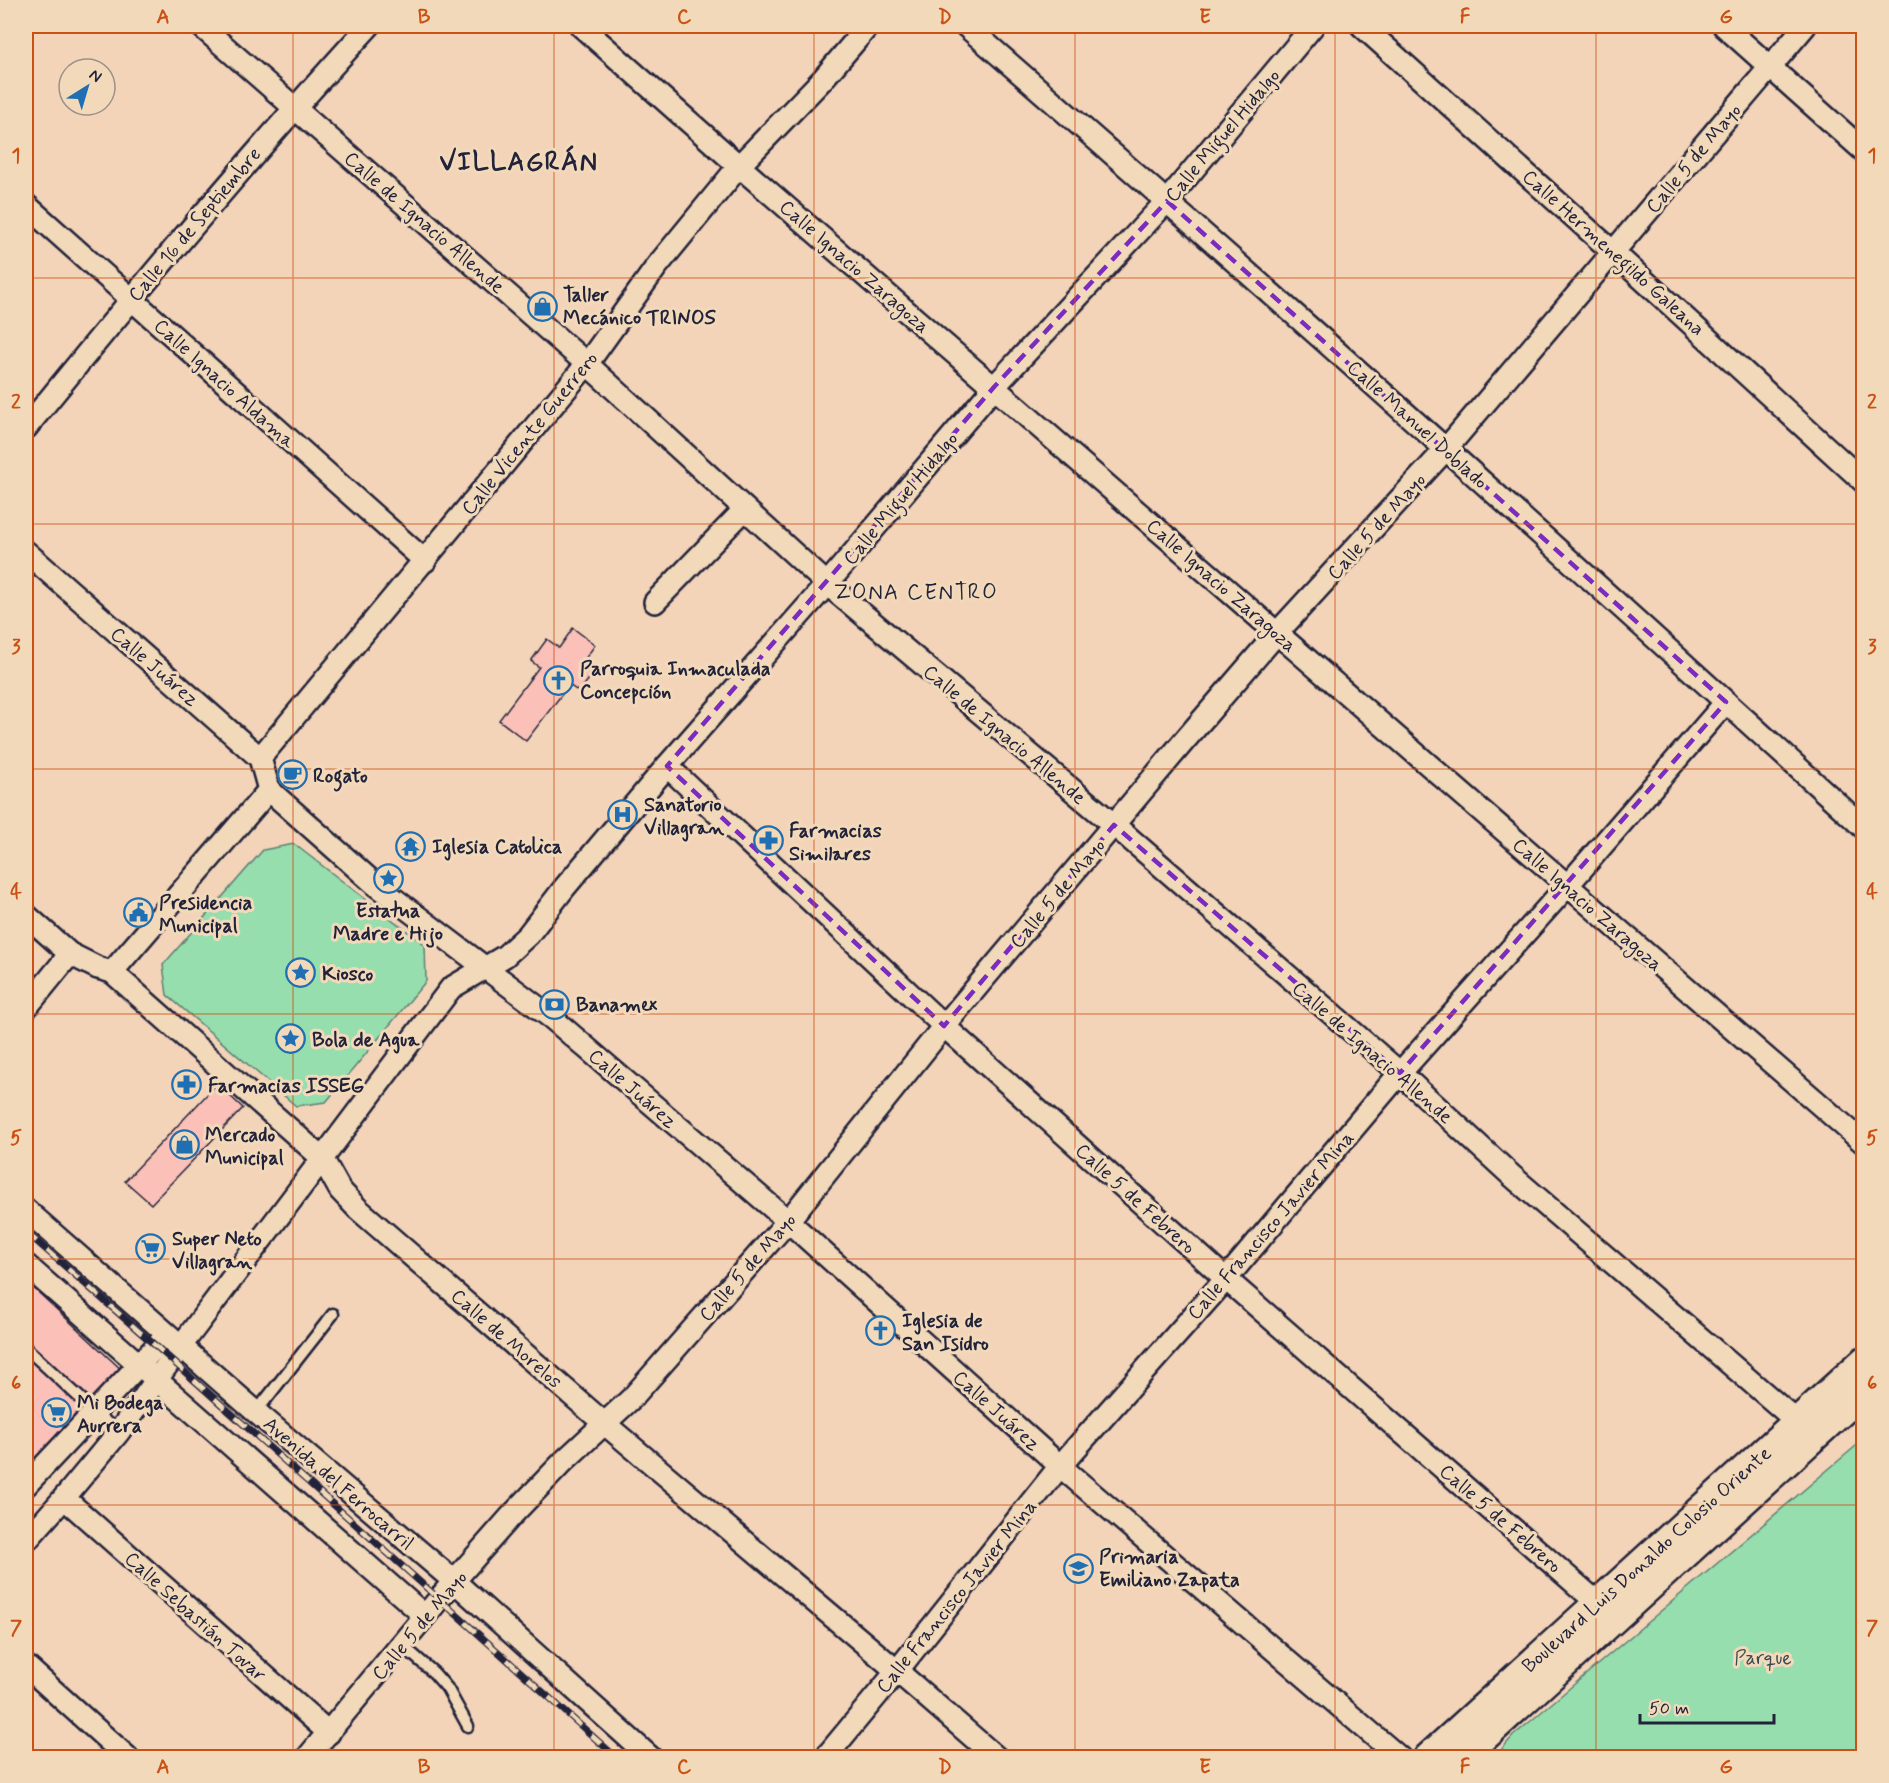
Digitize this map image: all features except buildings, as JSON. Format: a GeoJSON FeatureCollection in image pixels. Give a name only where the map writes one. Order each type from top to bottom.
{"type":"FeatureCollection","features":[{"type":"Feature","properties":{"kind":"main road","name":"Boulevard Luis Donaldo Colosio Oriente"},"geometry":{"type":"LineString","coordinates":[[1428,1758],[1606,1610],[1806,1429],[1863,1361]]}},
{"type":"Feature","properties":{"kind":"main road","name":"Boulevard Luis Donaldo Colosio Oriente"},"geometry":{"type":"LineString","coordinates":[[1806,1429],[1863,1391]]}},
{"type":"Feature","properties":{"kind":"main road","name":"Boulevard Luis Donaldo Colosio Oriente"},"geometry":{"type":"LineString","coordinates":[[1461,1758],[1606,1610]]}},
{"type":"Feature","properties":{"kind":"street","name":"Calle de Ignacio Allende"},"geometry":{"type":"LineString","coordinates":[[201,26],[587,364],[828,584],[1114,825],[1400,1073],[1512,1176],[1806,1429]]}},
{"type":"Feature","properties":{"kind":"street","name":"Calle 16 de Septiembre"},"geometry":{"type":"LineString","coordinates":[[26,428],[131,299],[294,108],[369,26]]}},
{"type":"Feature","properties":{"kind":"street","name":"Calle Ignacio Zaragoza"},"geometry":{"type":"LineString","coordinates":[[581,26],[1863,1143]]}},
{"type":"Feature","properties":{"kind":"street","name":"Calle Vicente Guerrero"},"geometry":{"type":"LineString","coordinates":[[260,758],[587,364],[657,266],[739,166],[822,80],[868,26]]}},
{"type":"Feature","properties":{"kind":"street","name":"Calle Manuel Doblado"},"geometry":{"type":"LineString","coordinates":[[966,26],[1446,449],[1863,827]]}},
{"type":"Feature","properties":{"kind":"street","name":"Calle Miguel Hidalgo"},"geometry":{"type":"LineString","coordinates":[[322,1158],[451,988],[505,956],[528,935],[667,766],[828,584],[994,387],[1167,201],[1313,26]]}},
{"type":"Feature","properties":{"kind":"street","name":"Calle Hermenegildo Galeana"},"geometry":{"type":"LineString","coordinates":[[1362,26],[1613,252],[1863,482]]}},
{"type":"Feature","properties":{"kind":"street"},"geometry":{"type":"LineString","coordinates":[[1724,26],[1863,151]]}},
{"type":"Feature","properties":{"kind":"street","name":"Calle 5 de Mayo"},"geometry":{"type":"LineString","coordinates":[[307,1758],[454,1581],[513,1514],[639,1389],[788,1221],[944,1026],[1277,633],[1446,449],[1805,26]]}},
{"type":"Feature","properties":{"kind":"street","name":"Calle Ignacio Aldama"},"geometry":{"type":"LineString","coordinates":[[26,205],[425,561]]}},
{"type":"Feature","properties":{"kind":"street"},"geometry":{"type":"LineString","coordinates":[[655,602],[745,508]]}},
{"type":"Feature","properties":{"kind":"street","name":"Calle Juárez"},"geometry":{"type":"LineString","coordinates":[[26,552],[260,758]]}},
{"type":"Feature","properties":{"kind":"street","name":"Calle Francisco Javier Mina"},"geometry":{"type":"LineString","coordinates":[[825,1758],[1060,1466],[1226,1279],[1400,1073],[1567,886],[1726,702]]}},
{"type":"Feature","properties":{"kind":"street"},"geometry":{"type":"LineString","coordinates":[[112,972],[269,790],[260,758]]}},
{"type":"Feature","properties":{"kind":"street","name":"Calle 5 de Febrero"},"geometry":{"type":"LineString","coordinates":[[667,766],[944,1026],[1226,1279],[1606,1610]]}},
{"type":"Feature","properties":{"kind":"street","name":"Calle Juárez"},"geometry":{"type":"LineString","coordinates":[[269,790],[373,883],[553,1019],[788,1221],[1060,1466],[1400,1758]]}},
{"type":"Feature","properties":{"kind":"street","name":"Calle de Morelos"},"geometry":{"type":"LineString","coordinates":[[26,915],[70,954],[112,972],[322,1158],[340,1190],[358,1209],[605,1424],[997,1758]]}},
{"type":"Feature","properties":{"kind":"street"},"geometry":{"type":"LineString","coordinates":[[26,1008],[70,954]]}},
{"type":"Feature","properties":{"kind":"street"},"geometry":{"type":"LineString","coordinates":[[26,1540],[117,1433],[157,1379],[174,1341],[322,1158]]}},
{"type":"Feature","properties":{"kind":"street","name":"Avenida del Ferrocarril"},"geometry":{"type":"LineString","coordinates":[[26,1210],[174,1341],[454,1581],[651,1758]]}},
{"type":"Feature","properties":{"kind":"street"},"geometry":{"type":"LineString","coordinates":[[26,1265],[425,1616]]}},
{"type":"Feature","properties":{"kind":"street"},"geometry":{"type":"LineString","coordinates":[[28,1477],[95,1413],[140,1365],[174,1341]]}},
{"type":"Feature","properties":{"kind":"street","name":"Calle Sebastián Tovar"},"geometry":{"type":"LineString","coordinates":[[64,1498],[329,1733]]}},
{"type":"Feature","properties":{"kind":"street"},"geometry":{"type":"LineString","coordinates":[[26,1666],[128,1758]]}},
{"type":"Feature","properties":{"kind":"lane"},"geometry":{"type":"LineString","coordinates":[[256,1412],[333,1314]]}},
{"type":"Feature","properties":{"kind":"lane"},"geometry":{"type":"LineString","coordinates":[[26,1348],[117,1433]]}},
{"type":"Feature","properties":{"kind":"lane"},"geometry":{"type":"LineString","coordinates":[[402,1645],[434,1673],[447,1688],[468,1726]]}},
{"type":"Feature","properties":{"kind":"highlighted area"},"geometry":{"type":"Polygon","coordinates":[[[1167,201],[1726,702],[1400,1073],[1114,825],[944,1026],[667,766],[994,387],[1167,201]]]}},
{"type":"Feature","properties":{"kind":"green space"},"geometry":{"type":"Polygon","coordinates":[[[294,844],[425,945],[426,981],[326,1102],[296,1106],[167,995],[163,965],[263,850],[294,844]]]}},
{"type":"Feature","properties":{"kind":"green space","name":"Parque"},"geometry":{"type":"Polygon","coordinates":[[[1863,1440],[1863,1757],[1495,1757],[1513,1736],[1863,1440]]]}},
{"type":"Feature","properties":{"kind":"railway"},"geometry":{"type":"LineString","coordinates":[[26,1232],[617,1758]]}},
{"type":"Feature","properties":{"kind":"place","name":"Taller Mecánico TRINOS"},"geometry":{"type":"Point","coordinates":[542,306]}},
{"type":"Feature","properties":{"kind":"place","name":"Parroquia Inmaculada Concepción"},"geometry":{"type":"Point","coordinates":[559,680]}},
{"type":"Feature","properties":{"kind":"place","name":"Rogato"},"geometry":{"type":"Point","coordinates":[292,775]}},
{"type":"Feature","properties":{"kind":"place","name":"Sanatorio Villagran"},"geometry":{"type":"Point","coordinates":[623,815]}},
{"type":"Feature","properties":{"kind":"place","name":"Farmacias Similares"},"geometry":{"type":"Point","coordinates":[768,841]}},
{"type":"Feature","properties":{"kind":"place","name":"Iglesia Catolica"},"geometry":{"type":"Point","coordinates":[411,846]}},
{"type":"Feature","properties":{"kind":"place","name":"Estatua Madre e Hijo"},"geometry":{"type":"Point","coordinates":[388,879]}},
{"type":"Feature","properties":{"kind":"place","name":"Presidencia Municipal"},"geometry":{"type":"Point","coordinates":[138,913]}},
{"type":"Feature","properties":{"kind":"place","name":"Kiosco"},"geometry":{"type":"Point","coordinates":[301,973]}},
{"type":"Feature","properties":{"kind":"place","name":"Banamex"},"geometry":{"type":"Point","coordinates":[555,1004]}},
{"type":"Feature","properties":{"kind":"place","name":"Bola de Agua"},"geometry":{"type":"Point","coordinates":[291,1039]}},
{"type":"Feature","properties":{"kind":"place","name":"Farmacias ISSEG"},"geometry":{"type":"Point","coordinates":[187,1085]}},
{"type":"Feature","properties":{"kind":"place","name":"Mercado Municipal"},"geometry":{"type":"Point","coordinates":[184,1145]}},
{"type":"Feature","properties":{"kind":"place","name":"Super Neto Villagran"},"geometry":{"type":"Point","coordinates":[151,1249]}},
{"type":"Feature","properties":{"kind":"place","name":"Iglesia de San Isidro"},"geometry":{"type":"Point","coordinates":[881,1331]}},
{"type":"Feature","properties":{"kind":"place","name":"Mi Bodega Aurrera"},"geometry":{"type":"Point","coordinates":[56,1413]}},
{"type":"Feature","properties":{"kind":"place","name":"Primaria Emiliano Zapata"},"geometry":{"type":"Point","coordinates":[1078,1568]}},
{"type":"Feature","properties":{"kind":"district","name":"VILLAGRÁN"},"geometry":{"type":"Point","coordinates":[519,161]}},
{"type":"Feature","properties":{"kind":"district","name":"ZONA CENTRO"},"geometry":{"type":"Point","coordinates":[916,591]}}]}
